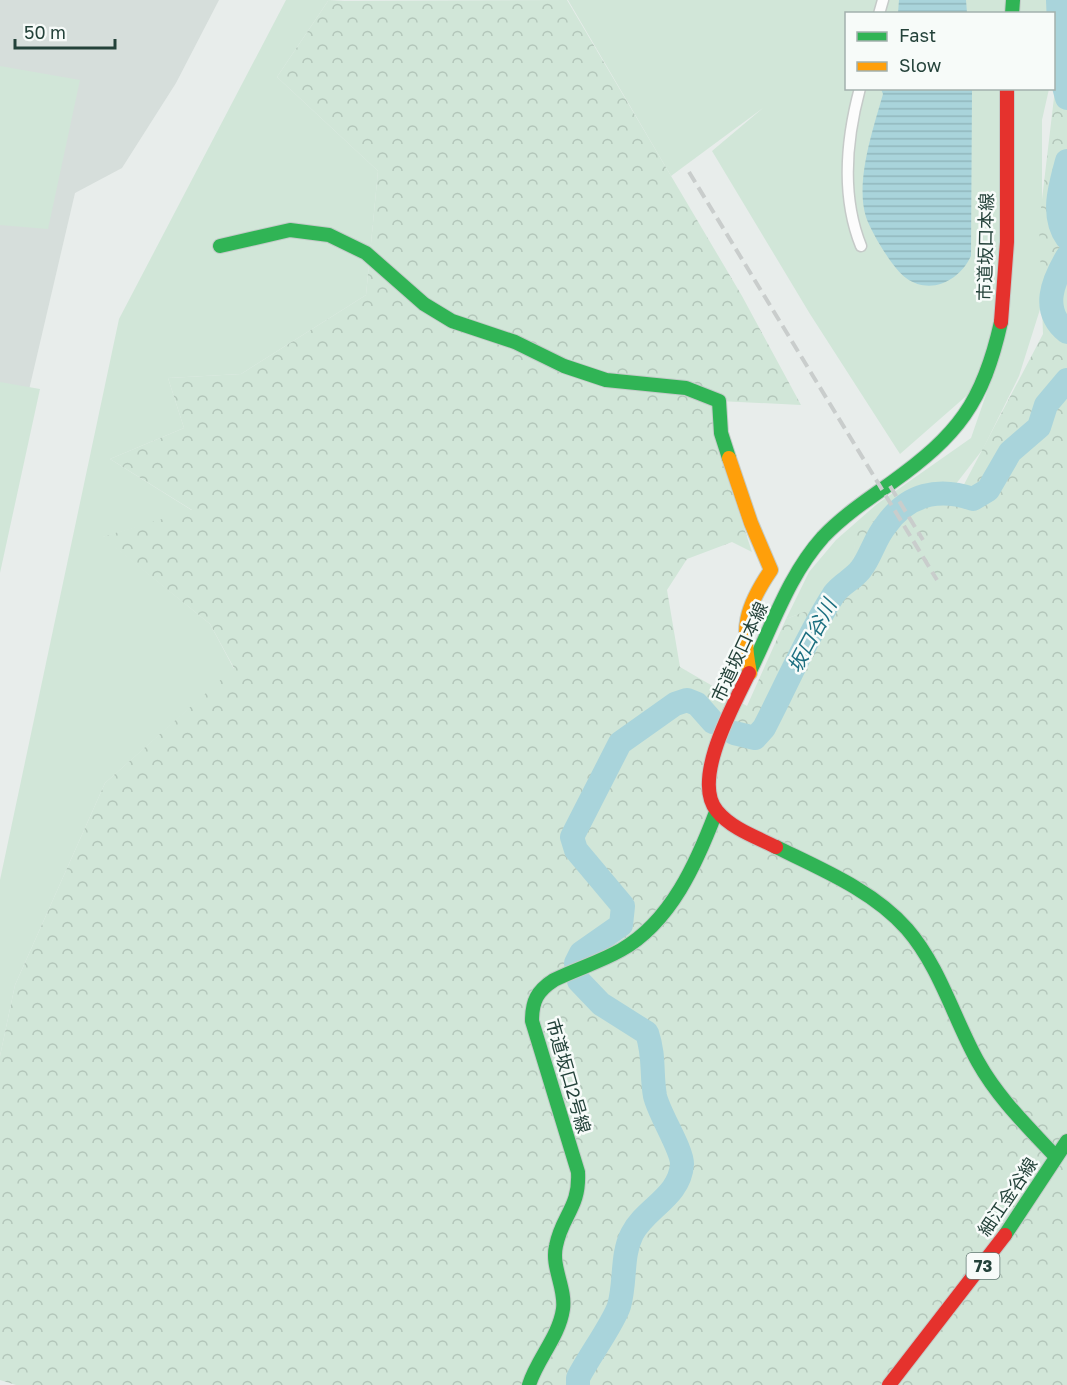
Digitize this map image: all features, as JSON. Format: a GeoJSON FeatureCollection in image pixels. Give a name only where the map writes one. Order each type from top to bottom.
{"type":"FeatureCollection","features":[{"type":"Feature","properties":{"kind":"street"},"geometry":{"type":"LineString","coordinates":[[860,90],[846,180],[853,226],[861,246]]}},
{"type":"Feature","properties":{"kind":"street","name":"市道坂口本線"},"geometry":{"type":"LineString","coordinates":[[716,812],[709,793],[710,771],[722,734],[795,577],[830,530],[946,440],[964,419],[981,390],[998,345],[1003,309],[1006,90]]}},
{"type":"Feature","properties":{"kind":"street"},"geometry":{"type":"LineString","coordinates":[[220,246],[290,230],[329,235],[366,253],[424,304],[452,321],[515,342],[564,366],[606,380],[686,388],[719,401],[721,433],[751,523],[771,570],[750,599],[742,639],[750,673]]}},
{"type":"Feature","properties":{"kind":"street"},"geometry":{"type":"LineString","coordinates":[[716,812],[734,826],[865,894],[906,927],[938,975],[958,1025],[979,1065],[1000,1093],[1056,1157]]}},
{"type":"Feature","properties":{"kind":"street","name":"市道坂口2号線"},"geometry":{"type":"LineString","coordinates":[[529,1385],[541,1352],[557,1326],[563,1309],[562,1289],[555,1264],[556,1245],[577,1204],[580,1188],[578,1172],[532,1021],[532,1005],[538,992],[549,982],[631,944],[653,922],[685,885],[696,865],[716,812]]}},
{"type":"Feature","properties":{"kind":"street","name":"細江金谷線"},"geometry":{"type":"LineString","coordinates":[[890,1385],[971,1282],[1067,1141]]}},
{"type":"Feature","properties":{"kind":"shaded area"},"geometry":{"type":"Polygon","coordinates":[[[0,0],[219,0],[176,83],[122,168],[75,193],[0,514],[0,0]]]}},
{"type":"Feature","properties":{"kind":"green space"},"geometry":{"type":"Polygon","coordinates":[[[286,0],[345,0],[328,1],[277,77],[378,171],[366,295],[241,374],[168,378],[184,428],[110,459],[193,511],[103,537],[210,624],[234,669],[105,783],[15,985],[0,1056],[0,880],[119,319],[286,0]]]}},
{"type":"Feature","properties":{"kind":"green space"},"geometry":{"type":"Polygon","coordinates":[[[567,0],[742,296],[801,405],[719,401],[719,452],[752,552],[732,542],[687,559],[667,590],[680,667],[747,706],[786,619],[850,594],[856,527],[959,494],[1043,334],[1039,225],[1059,55],[1067,15],[1067,1385],[16,1385],[0,1380],[0,1056],[15,985],[105,783],[234,668],[210,624],[102,537],[192,510],[110,459],[184,428],[168,378],[241,374],[366,295],[378,171],[277,77],[328,1],[567,0]]]}},
{"type":"Feature","properties":{"kind":"green space"},"geometry":{"type":"Polygon","coordinates":[[[568,0],[1067,0],[1055,64],[1055,12],[845,12],[845,90],[1049,90],[1042,120],[1042,303],[1019,376],[983,449],[952,489],[884,518],[856,534],[850,595],[786,619],[809,572],[836,540],[877,504],[971,438],[989,386],[972,391],[900,454],[810,314],[712,151],[763,108],[671,176],[568,0]]]}},
{"type":"Feature","properties":{"kind":"green space"},"geometry":{"type":"Polygon","coordinates":[[[0,66],[80,80],[48,229],[0,225],[0,66]]]}},
{"type":"Feature","properties":{"kind":"green space"},"geometry":{"type":"Polygon","coordinates":[[[0,382],[40,389],[0,573],[0,382]]]}},
{"type":"Feature","properties":{"kind":"water"},"geometry":{"type":"Polygon","coordinates":[[[899,0],[966,0],[967,12],[898,12],[899,0]]]}},
{"type":"Feature","properties":{"kind":"water"},"geometry":{"type":"Polygon","coordinates":[[[881,90],[972,90],[971,256],[960,272],[944,283],[925,286],[906,278],[883,250],[866,217],[863,203],[864,172],[870,139],[883,94],[881,90]]]}},
{"type":"Feature","properties":{"kind":"waterway","name":"坂口谷川"},"geometry":{"type":"LineString","coordinates":[[1058,0],[1061,75],[1067,98]]}},
{"type":"Feature","properties":{"kind":"waterway","name":"坂口谷川"},"geometry":{"type":"LineString","coordinates":[[1067,161],[1058,201],[1059,220],[1067,238]]}},
{"type":"Feature","properties":{"kind":"waterway","name":"坂口谷川"},"geometry":{"type":"LineString","coordinates":[[1067,257],[1057,276],[1051,305],[1059,323],[1067,332]]}},
{"type":"Feature","properties":{"kind":"waterway","name":"坂口谷川"},"geometry":{"type":"LineString","coordinates":[[734,733],[755,738],[764,728],[824,610],[837,590],[861,569],[882,530],[895,514],[904,506],[925,496],[948,494],[973,499],[988,490],[1010,452],[1039,427],[1046,405],[1067,380]]}},
{"type":"Feature","properties":{"kind":"waterway","name":"坂口谷川"},"geometry":{"type":"LineString","coordinates":[[576,963],[581,953],[621,925],[623,906],[576,850],[572,837],[620,743],[675,704],[687,700],[697,704],[713,722]]}},
{"type":"Feature","properties":{"kind":"waterway","name":"坂口谷川"},"geometry":{"type":"LineString","coordinates":[[578,1385],[578,1378],[619,1306],[626,1251],[632,1234],[645,1217],[669,1194],[680,1175],[682,1164],[655,1096],[651,1050],[647,1033],[601,1004],[579,981]]}},
{"type":"Feature","properties":{"kind":"railway"},"geometry":{"type":"LineString","coordinates":[[689,172],[937,580]]}},
{"type":"Feature","properties":{"kind":"railway"},"geometry":{"type":"LineString","coordinates":[[890,486],[923,540]]}},
{"type":"Feature","properties":{"kind":"traffic: fast"},"geometry":{"type":"LineString","coordinates":[[1012,12],[1013,0]]}},
{"type":"Feature","properties":{"kind":"traffic: fast"},"geometry":{"type":"LineString","coordinates":[[220,246],[290,230],[329,235],[366,253],[424,304],[452,321],[515,342],[564,366],[606,380],[686,388],[719,401],[721,433],[729,458]]}},
{"type":"Feature","properties":{"kind":"traffic: fast"},"geometry":{"type":"LineString","coordinates":[[749,673],[790,585],[823,537],[847,515],[934,449],[964,415],[986,375],[1001,322]]}},
{"type":"Feature","properties":{"kind":"traffic: fast"},"geometry":{"type":"LineString","coordinates":[[529,1385],[561,1319],[563,1301],[555,1262],[556,1246],[562,1226],[574,1203],[578,1184],[578,1172],[532,1021],[534,1002],[543,988],[554,980],[621,950],[654,924],[668,907],[691,870],[716,812]]}},
{"type":"Feature","properties":{"kind":"traffic: fast"},"geometry":{"type":"LineString","coordinates":[[776,847],[863,892],[894,915],[907,929],[938,976],[969,1045],[986,1075],[1014,1112],[1056,1157]]}},
{"type":"Feature","properties":{"kind":"traffic: fast"},"geometry":{"type":"LineString","coordinates":[[1005,1235],[1067,1141]]}},
{"type":"Feature","properties":{"kind":"traffic: slow"},"geometry":{"type":"LineString","coordinates":[[729,458],[751,523],[771,570],[755,596],[747,619],[746,643],[750,673]]}},
{"type":"Feature","properties":{"kind":"traffic: jam"},"geometry":{"type":"LineString","coordinates":[[1001,322],[1007,242],[1007,90]]}},
{"type":"Feature","properties":{"kind":"traffic: jam"},"geometry":{"type":"LineString","coordinates":[[749,673],[725,722],[718,742],[709,781],[710,797],[717,811],[730,823],[776,847]]}},
{"type":"Feature","properties":{"kind":"traffic: jam"},"geometry":{"type":"LineString","coordinates":[[889,1385],[1005,1235]]}}]}
